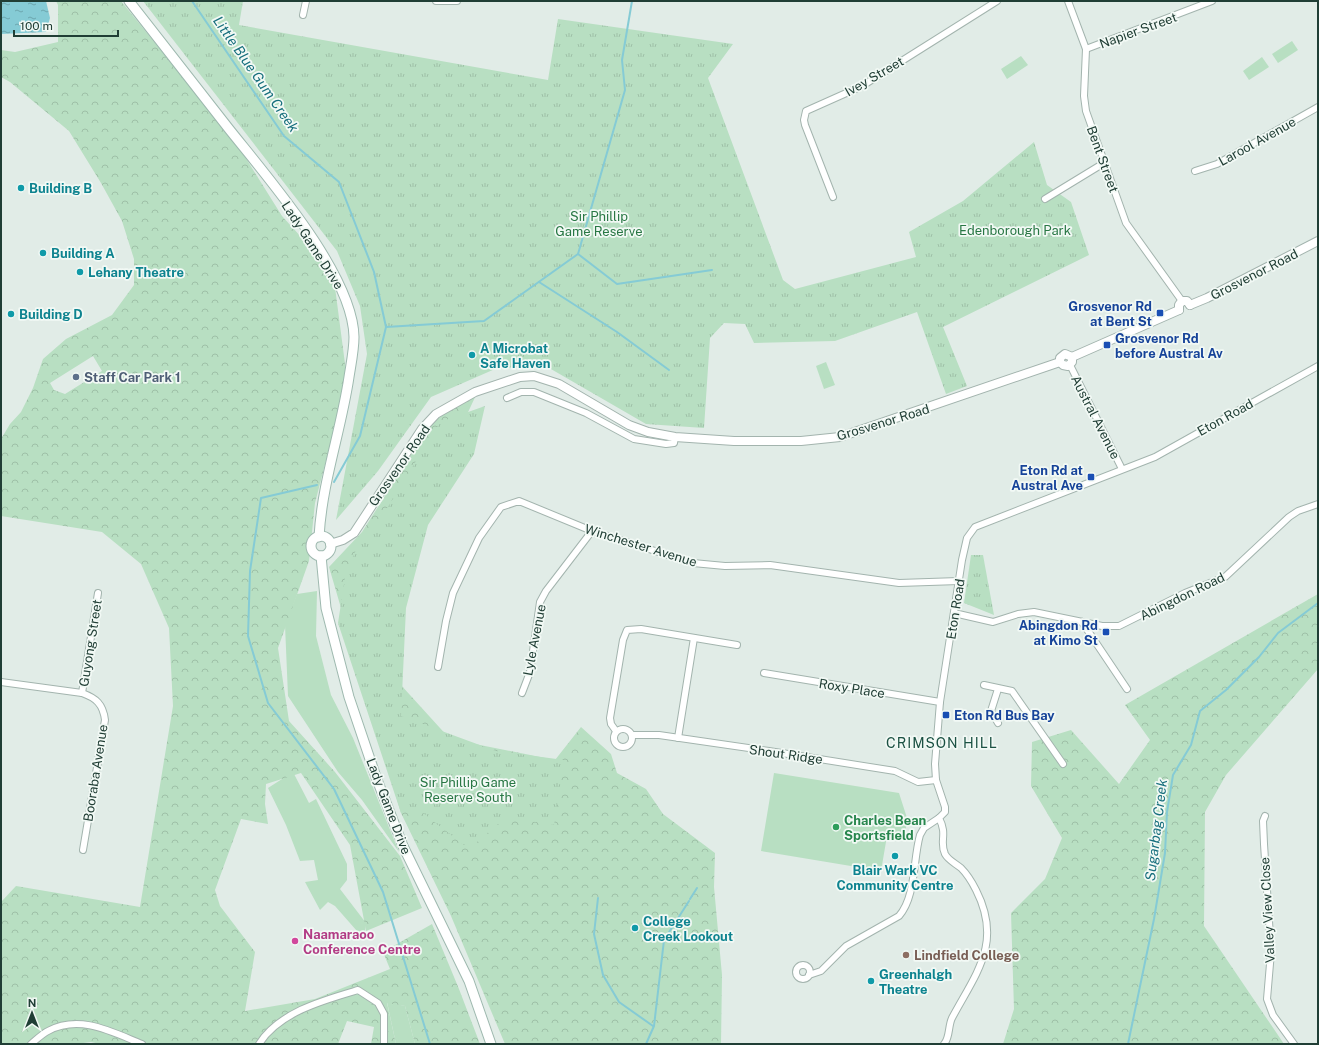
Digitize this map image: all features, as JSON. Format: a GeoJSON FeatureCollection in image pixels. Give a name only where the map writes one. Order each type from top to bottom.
{"type":"FeatureCollection","features":[{"type":"Feature","properties":{"kind":"main road","name":"Lady Game Drive"},"geometry":{"type":"LineString","coordinates":[[129,1],[278,192],[316,245],[340,286],[349,306],[354,337],[346,401],[325,482],[320,511],[319,537]]}},
{"type":"Feature","properties":{"kind":"main road"},"geometry":{"type":"LineString","coordinates":[[319,537],[327,539],[330,544],[328,552],[320,556],[312,552],[311,545],[313,540],[319,537]]}},
{"type":"Feature","properties":{"kind":"main road","name":"Lady Game Drive"},"geometry":{"type":"LineString","coordinates":[[320,556],[326,608],[349,697],[376,777],[403,846],[469,981],[491,1044]]}},
{"type":"Feature","properties":{"kind":"street"},"geometry":{"type":"LineString","coordinates":[[303,15],[306,1]]}},
{"type":"Feature","properties":{"kind":"street"},"geometry":{"type":"LineString","coordinates":[[436,1],[457,1]]}},
{"type":"Feature","properties":{"kind":"street","name":"Ivey Street"},"geometry":{"type":"LineString","coordinates":[[833,197],[806,129],[804,120],[806,111],[862,86],[997,1]]}},
{"type":"Feature","properties":{"kind":"street","name":"Bent Street"},"geometry":{"type":"LineString","coordinates":[[1068,1],[1086,49],[1084,90],[1086,111],[1126,223],[1182,301]]}},
{"type":"Feature","properties":{"kind":"street","name":"Napier Street"},"geometry":{"type":"LineString","coordinates":[[1086,49],[1212,1]]}},
{"type":"Feature","properties":{"kind":"street","name":"Larool Avenue"},"geometry":{"type":"LineString","coordinates":[[1195,171],[1217,164],[1318,107]]}},
{"type":"Feature","properties":{"kind":"street"},"geometry":{"type":"LineString","coordinates":[[1045,199],[1104,163]]}},
{"type":"Feature","properties":{"kind":"street","name":"Grosvenor Road"},"geometry":{"type":"LineString","coordinates":[[1190,305],[1207,298],[1318,241]]}},
{"type":"Feature","properties":{"kind":"street"},"geometry":{"type":"LineString","coordinates":[[1071,361],[1179,310],[1186,312],[1190,305],[1187,301],[1182,301],[1178,305],[1179,310]]}},
{"type":"Feature","properties":{"kind":"street","name":"Grosvenor Road"},"geometry":{"type":"LineString","coordinates":[[330,544],[343,540],[354,533],[422,429],[436,414],[460,399],[491,386],[520,377],[534,376],[547,379],[638,429],[674,437],[741,441],[801,441],[840,438],[1060,362],[1060,358],[1065,354],[1071,361]]}},
{"type":"Feature","properties":{"kind":"street","name":"Austral Avenue"},"geometry":{"type":"LineString","coordinates":[[1071,361],[1122,469]]}},
{"type":"Feature","properties":{"kind":"street","name":"Eton Road"},"geometry":{"type":"LineString","coordinates":[[944,1044],[951,1020],[980,970],[986,945],[987,933],[984,908],[976,890],[963,870],[945,854],[943,845],[945,831],[939,818],[945,812],[945,807],[936,780],[935,753],[940,702],[967,538],[975,527],[1155,457],[1318,366]]}},
{"type":"Feature","properties":{"kind":"street","name":"Grosvenor Road"},"geometry":{"type":"LineString","coordinates":[[507,398],[527,391],[544,395],[586,413],[634,439],[666,444],[674,443],[674,437]]}},
{"type":"Feature","properties":{"kind":"street","name":"Winchester Avenue"},"geometry":{"type":"LineString","coordinates":[[438,667],[446,621],[453,593],[480,538],[501,507],[519,501],[592,531],[693,563],[725,566],[770,565],[899,584],[959,581]]}},
{"type":"Feature","properties":{"kind":"street","name":"Abingdon Road"},"geometry":{"type":"LineString","coordinates":[[954,612],[994,622],[1025,612],[1111,627],[1120,626],[1185,593],[1225,578],[1289,517],[1298,511],[1318,504]]}},
{"type":"Feature","properties":{"kind":"street","name":"Lyle Avenue"},"geometry":{"type":"LineString","coordinates":[[522,693],[530,672],[540,602],[592,531]]}},
{"type":"Feature","properties":{"kind":"street","name":"Guyong Street"},"geometry":{"type":"LineString","coordinates":[[82,693],[98,593]]}},
{"type":"Feature","properties":{"kind":"street"},"geometry":{"type":"LineString","coordinates":[[1082,622],[1127,689]]}},
{"type":"Feature","properties":{"kind":"street"},"geometry":{"type":"LineString","coordinates":[[616,732],[625,729],[630,731],[632,740],[629,745],[620,747],[614,740],[616,732],[611,724],[610,718],[625,633],[631,629],[636,629],[737,645]]}},
{"type":"Feature","properties":{"kind":"street"},"geometry":{"type":"LineString","coordinates":[[678,738],[694,638]]}},
{"type":"Feature","properties":{"kind":"street","name":"Roxy Place"},"geometry":{"type":"LineString","coordinates":[[764,673],[940,702]]}},
{"type":"Feature","properties":{"kind":"street","name":"Booraba Avenue"},"geometry":{"type":"LineString","coordinates":[[1,682],[82,693],[93,697],[100,704],[105,720],[83,850]]}},
{"type":"Feature","properties":{"kind":"street"},"geometry":{"type":"LineString","coordinates":[[984,685],[1012,691],[1063,764]]}},
{"type":"Feature","properties":{"kind":"street"},"geometry":{"type":"LineString","coordinates":[[998,689],[991,710],[998,723]]}},
{"type":"Feature","properties":{"kind":"street","name":"Shout Ridge"},"geometry":{"type":"LineString","coordinates":[[632,735],[650,734],[893,771],[918,782],[936,780]]}},
{"type":"Feature","properties":{"kind":"street","name":"Valley View Close"},"geometry":{"type":"LineString","coordinates":[[1265,816],[1263,821],[1264,844],[1271,952],[1267,999],[1273,1015],[1294,1044]]}},
{"type":"Feature","properties":{"kind":"street"},"geometry":{"type":"LineString","coordinates":[[809,975],[821,971],[846,946],[899,916],[903,912],[909,896],[920,835],[924,828],[939,818]]}},
{"type":"Feature","properties":{"kind":"street"},"geometry":{"type":"LineString","coordinates":[[259,1044],[265,1034],[288,1016],[337,996],[358,990],[378,1003],[384,1014],[384,1044]]}},
{"type":"Feature","properties":{"kind":"street"},"geometry":{"type":"LineString","coordinates":[[30,1044],[47,1031],[67,1023],[94,1024],[142,1044]]}},
{"type":"Feature","properties":{"kind":"green space"},"geometry":{"type":"Polygon","coordinates":[[[56,1],[121,1],[237,144],[282,216],[333,272],[347,379],[315,503],[309,561],[278,648],[289,721],[335,772],[400,856],[422,908],[366,931],[350,845],[301,773],[266,784],[265,804],[268,824],[241,819],[215,890],[220,906],[255,952],[245,1011],[315,999],[390,969],[383,952],[432,924],[480,1044],[415,1044],[405,1006],[387,1003],[396,1044],[371,1044],[374,1027],[347,1021],[338,1044],[100,1044],[91,1042],[76,1044],[1,1044],[1,902],[16,886],[140,907],[173,706],[169,628],[141,564],[102,532],[1,516],[1,439],[10,424],[21,412],[33,388],[43,359],[66,339],[112,315],[134,285],[134,259],[122,221],[69,131],[10,82],[1,77],[1,50],[15,52],[58,42],[58,5],[56,1]],[[93,356],[50,383],[54,390],[65,394],[102,371],[93,356]]]}},
{"type":"Feature","properties":{"kind":"green space","name":"Sir Phillip Game Reserve"},"geometry":{"type":"Polygon","coordinates":[[[143,1],[243,1],[239,25],[548,80],[558,19],[733,44],[708,78],[783,280],[795,289],[916,257],[909,232],[963,201],[1034,142],[1047,185],[1071,202],[1089,255],[943,327],[967,386],[946,394],[917,312],[835,341],[754,343],[745,324],[724,323],[710,338],[704,428],[646,424],[544,365],[495,369],[431,397],[378,471],[336,520],[367,354],[360,306],[337,251],[143,1]]]}},
{"type":"Feature","properties":{"kind":"green space"},"geometry":{"type":"Polygon","coordinates":[[[1292,41],[1298,50],[1278,63],[1272,54],[1292,41]]]}},
{"type":"Feature","properties":{"kind":"green space"},"geometry":{"type":"Polygon","coordinates":[[[1021,56],[1028,65],[1007,79],[1001,69],[1021,56]]]}},
{"type":"Feature","properties":{"kind":"green space"},"geometry":{"type":"Polygon","coordinates":[[[1262,57],[1269,67],[1249,80],[1243,71],[1262,57]]]}},
{"type":"Feature","properties":{"kind":"green space"},"geometry":{"type":"Polygon","coordinates":[[[826,362],[835,385],[824,389],[816,366],[826,362]]]}},
{"type":"Feature","properties":{"kind":"green space"},"geometry":{"type":"Polygon","coordinates":[[[477,393],[394,571],[400,684],[450,739],[555,760],[581,727],[611,754],[617,773],[646,789],[663,814],[715,853],[714,887],[722,975],[721,1044],[505,1044],[451,916],[401,813],[329,567],[362,532],[432,422],[477,393]]]}},
{"type":"Feature","properties":{"kind":"green space","name":"Sir Phillip Game Reserve South"},"geometry":{"type":"Polygon","coordinates":[[[485,406],[474,454],[428,525],[406,608],[401,716],[496,751],[564,760],[554,825],[506,817],[469,849],[418,809],[401,813],[338,623],[346,571],[360,542],[386,510],[440,422],[485,406]]]}},
{"type":"Feature","properties":{"kind":"green space"},"geometry":{"type":"Polygon","coordinates":[[[971,555],[983,555],[994,615],[964,603],[971,555]]]}},
{"type":"Feature","properties":{"kind":"green space"},"geometry":{"type":"Polygon","coordinates":[[[317,591],[316,636],[331,695],[353,738],[399,852],[362,800],[338,772],[288,696],[285,625],[297,594],[317,591]]]}},
{"type":"Feature","properties":{"kind":"green space"},"geometry":{"type":"Polygon","coordinates":[[[1318,594],[1318,669],[1226,775],[1205,812],[1204,926],[1284,1044],[1003,1044],[1014,1009],[1011,913],[1045,879],[1062,838],[1031,786],[1032,742],[1071,730],[1119,784],[1150,740],[1125,705],[1318,594]]]}},
{"type":"Feature","properties":{"kind":"green space"},"geometry":{"type":"Polygon","coordinates":[[[293,772],[309,803],[316,799],[347,864],[347,880],[340,889],[366,923],[364,939],[335,906],[328,902],[320,910],[305,882],[318,880],[314,860],[300,861],[286,825],[268,788],[293,772]]]}},
{"type":"Feature","properties":{"kind":"green space","name":"Charles Bean Sportsfield"},"geometry":{"type":"Polygon","coordinates":[[[774,773],[899,793],[907,818],[905,838],[887,836],[881,871],[761,851],[774,773]]]}},
{"type":"Feature","properties":{"kind":"green space"},"geometry":{"type":"Polygon","coordinates":[[[387,1002],[405,1006],[415,1044],[396,1044],[387,1002]]]}},
{"type":"Feature","properties":{"kind":"water"},"geometry":{"type":"Polygon","coordinates":[[[1,1],[46,1],[50,18],[46,32],[1,34],[1,1]]]}},
{"type":"Feature","properties":{"kind":"waterway","name":"Little Blue Gum Creek"},"geometry":{"type":"LineString","coordinates":[[192,1],[284,136],[339,182],[374,272],[386,327],[360,436],[334,482]]}},
{"type":"Feature","properties":{"kind":"waterway","name":"Little Blue Gum Creek"},"geometry":{"type":"LineString","coordinates":[[578,254],[625,90],[622,60],[632,1]]}},
{"type":"Feature","properties":{"kind":"waterway"},"geometry":{"type":"LineString","coordinates":[[386,327],[484,321],[578,254],[617,284],[712,270]]}},
{"type":"Feature","properties":{"kind":"waterway"},"geometry":{"type":"LineString","coordinates":[[539,282],[617,332],[669,370]]}},
{"type":"Feature","properties":{"kind":"waterway","name":"Little Blue Gum Creek"},"geometry":{"type":"LineString","coordinates":[[317,485],[261,498],[250,571],[248,636],[268,703],[334,789],[383,892],[430,1044]]}},
{"type":"Feature","properties":{"kind":"waterway","name":"Sugarbag Creek"},"geometry":{"type":"LineString","coordinates":[[1128,1044],[1154,919],[1165,853],[1167,812],[1173,775],[1191,745],[1200,711],[1226,690],[1259,657],[1278,633],[1318,603]]}},
{"type":"Feature","properties":{"kind":"waterway"},"geometry":{"type":"LineString","coordinates":[[690,899],[697,888]]}},
{"type":"Feature","properties":{"kind":"waterway"},"geometry":{"type":"LineString","coordinates":[[598,898],[594,934],[603,975],[619,1002],[653,1026]]}},
{"type":"Feature","properties":{"kind":"waterway"},"geometry":{"type":"LineString","coordinates":[[646,1044],[654,1026],[664,940],[689,901]]}},
{"type":"Feature","properties":{"kind":"place","name":"Building B"},"geometry":{"type":"Point","coordinates":[21,188]}},
{"type":"Feature","properties":{"kind":"place","name":"Building A"},"geometry":{"type":"Point","coordinates":[43,253]}},
{"type":"Feature","properties":{"kind":"place","name":"Lehany Theatre"},"geometry":{"type":"Point","coordinates":[80,272]}},
{"type":"Feature","properties":{"kind":"place","name":"Grosvenor Rd at Bent St"},"geometry":{"type":"Point","coordinates":[1160,313]}},
{"type":"Feature","properties":{"kind":"place","name":"Building D"},"geometry":{"type":"Point","coordinates":[11,314]}},
{"type":"Feature","properties":{"kind":"place","name":"Grosvenor Rd before Austral Av"},"geometry":{"type":"Point","coordinates":[1107,345]}},
{"type":"Feature","properties":{"kind":"place","name":"A Microbat Safe Haven"},"geometry":{"type":"Point","coordinates":[472,355]}},
{"type":"Feature","properties":{"kind":"place","name":"Staff Car Park 1"},"geometry":{"type":"Point","coordinates":[76,377]}},
{"type":"Feature","properties":{"kind":"place","name":"Eton Rd at Austral Ave"},"geometry":{"type":"Point","coordinates":[1091,477]}},
{"type":"Feature","properties":{"kind":"place","name":"Abingdon Rd at Kimo St"},"geometry":{"type":"Point","coordinates":[1106,632]}},
{"type":"Feature","properties":{"kind":"place","name":"Eton Rd Bus Bay"},"geometry":{"type":"Point","coordinates":[946,715]}},
{"type":"Feature","properties":{"kind":"place","name":"Charles Bean Sportsfield"},"geometry":{"type":"Point","coordinates":[836,827]}},
{"type":"Feature","properties":{"kind":"place","name":"Blair Wark VC Community Centre"},"geometry":{"type":"Point","coordinates":[895,856]}},
{"type":"Feature","properties":{"kind":"place","name":"College Creek Lookout"},"geometry":{"type":"Point","coordinates":[635,928]}},
{"type":"Feature","properties":{"kind":"place","name":"Naamaraoo Conference Centre"},"geometry":{"type":"Point","coordinates":[295,941]}},
{"type":"Feature","properties":{"kind":"place","name":"Lindfield College"},"geometry":{"type":"Point","coordinates":[906,955]}},
{"type":"Feature","properties":{"kind":"place","name":"Greenhalgh Theatre"},"geometry":{"type":"Point","coordinates":[871,981]}},
{"type":"Feature","properties":{"kind":"district","name":"CRIMSON HILL"},"geometry":{"type":"Point","coordinates":[942,743]}},
{"type":"Feature","properties":{"kind":"park label","name":"Edenborough Park"},"geometry":{"type":"Point","coordinates":[1015,230]}}]}
